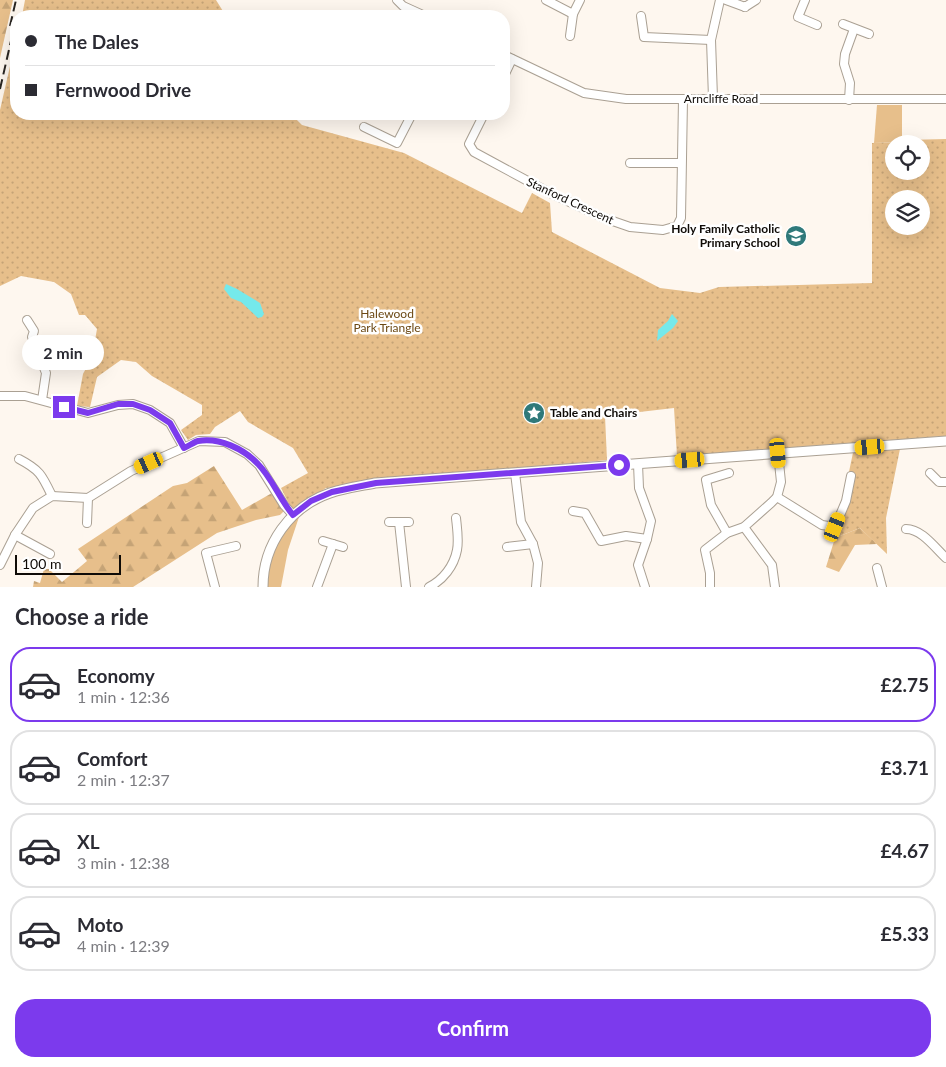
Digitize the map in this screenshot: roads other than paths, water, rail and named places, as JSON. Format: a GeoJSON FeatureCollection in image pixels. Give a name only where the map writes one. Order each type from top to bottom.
{"type":"FeatureCollection","features":[{"type":"Feature","properties":{"kind":"street"},"geometry":{"type":"LineString","coordinates":[[398,0],[408,10]]}},
{"type":"Feature","properties":{"kind":"street"},"geometry":{"type":"LineString","coordinates":[[546,0],[573,14]]}},
{"type":"Feature","properties":{"kind":"street"},"geometry":{"type":"LineString","coordinates":[[570,36],[573,14],[580,0]]}},
{"type":"Feature","properties":{"kind":"street"},"geometry":{"type":"LineString","coordinates":[[713,98],[711,40],[720,0]]}},
{"type":"Feature","properties":{"kind":"street"},"geometry":{"type":"LineString","coordinates":[[726,0],[745,7],[756,0]]}},
{"type":"Feature","properties":{"kind":"street"},"geometry":{"type":"LineString","coordinates":[[805,0],[798,18],[817,25]]}},
{"type":"Feature","properties":{"kind":"street"},"geometry":{"type":"LineString","coordinates":[[641,16],[644,37],[711,40]]}},
{"type":"Feature","properties":{"kind":"street"},"geometry":{"type":"LineString","coordinates":[[843,24],[869,34]]}},
{"type":"Feature","properties":{"kind":"street"},"geometry":{"type":"LineString","coordinates":[[850,100],[850,84],[844,64],[845,54],[854,28]]}},
{"type":"Feature","properties":{"kind":"street"},"geometry":{"type":"LineString","coordinates":[[510,63],[512,59]]}},
{"type":"Feature","properties":{"kind":"street","name":"Arncliffe Road"},"geometry":{"type":"LineString","coordinates":[[512,59],[584,93],[626,98],[946,99]]}},
{"type":"Feature","properties":{"kind":"street","name":"Stanford Crescent"},"geometry":{"type":"LineString","coordinates":[[481,120],[469,144],[474,152],[550,193],[604,218],[630,227],[663,230],[677,226],[680,218],[683,99]]}},
{"type":"Feature","properties":{"kind":"street"},"geometry":{"type":"LineString","coordinates":[[364,127],[397,142],[409,120]]}},
{"type":"Feature","properties":{"kind":"street"},"geometry":{"type":"LineString","coordinates":[[630,163],[682,162]]}},
{"type":"Feature","properties":{"kind":"street"},"geometry":{"type":"LineString","coordinates":[[27,320],[34,331],[32,337],[46,373],[42,400]]}},
{"type":"Feature","properties":{"kind":"street"},"geometry":{"type":"LineString","coordinates":[[0,396],[25,396],[88,413],[118,404],[133,404],[150,410],[170,423],[184,448]]}},
{"type":"Feature","properties":{"kind":"street"},"geometry":{"type":"LineString","coordinates":[[0,565],[33,508],[52,496],[88,498],[132,471],[198,441],[225,442],[247,454],[259,465],[284,505],[293,515]]}},
{"type":"Feature","properties":{"kind":"street"},"geometry":{"type":"LineString","coordinates":[[263,587],[265,568],[273,543],[279,532],[293,515],[311,501],[351,488],[376,483],[946,441]]}},
{"type":"Feature","properties":{"kind":"street"},"geometry":{"type":"LineString","coordinates":[[710,587],[710,573],[705,550],[727,533],[744,527],[777,497],[781,482],[778,453]]}},
{"type":"Feature","properties":{"kind":"street"},"geometry":{"type":"LineString","coordinates":[[19,459],[34,466],[40,472],[52,496]]}},
{"type":"Feature","properties":{"kind":"street"},"geometry":{"type":"LineString","coordinates":[[638,464],[640,488],[651,521],[638,565],[645,587]]}},
{"type":"Feature","properties":{"kind":"street"},"geometry":{"type":"LineString","coordinates":[[930,472],[939,482],[946,482]]}},
{"type":"Feature","properties":{"kind":"street"},"geometry":{"type":"LineString","coordinates":[[515,473],[521,522],[533,544],[538,563],[536,587]]}},
{"type":"Feature","properties":{"kind":"street"},"geometry":{"type":"LineString","coordinates":[[698,476],[706,480],[729,473]]}},
{"type":"Feature","properties":{"kind":"street"},"geometry":{"type":"LineString","coordinates":[[777,497],[822,525],[835,527],[846,501],[851,476]]}},
{"type":"Feature","properties":{"kind":"street"},"geometry":{"type":"LineString","coordinates":[[706,480],[710,505],[727,533]]}},
{"type":"Feature","properties":{"kind":"street"},"geometry":{"type":"LineString","coordinates":[[87,524],[88,498]]}},
{"type":"Feature","properties":{"kind":"street"},"geometry":{"type":"LineString","coordinates":[[573,511],[585,513],[602,542],[626,536],[647,539]]}},
{"type":"Feature","properties":{"kind":"street"},"geometry":{"type":"LineString","coordinates":[[429,587],[437,583],[450,568],[457,550],[456,518]]}},
{"type":"Feature","properties":{"kind":"street"},"geometry":{"type":"LineString","coordinates":[[389,522],[409,522]]}},
{"type":"Feature","properties":{"kind":"street"},"geometry":{"type":"LineString","coordinates":[[399,522],[406,587]]}},
{"type":"Feature","properties":{"kind":"street"},"geometry":{"type":"LineString","coordinates":[[744,527],[772,565],[775,587]]}},
{"type":"Feature","properties":{"kind":"street"},"geometry":{"type":"LineString","coordinates":[[906,529],[912,529],[925,537],[946,558]]}},
{"type":"Feature","properties":{"kind":"street"},"geometry":{"type":"LineString","coordinates":[[16,535],[50,554]]}},
{"type":"Feature","properties":{"kind":"street"},"geometry":{"type":"LineString","coordinates":[[323,541],[343,547]]}},
{"type":"Feature","properties":{"kind":"street"},"geometry":{"type":"LineString","coordinates":[[317,587],[333,544]]}},
{"type":"Feature","properties":{"kind":"street"},"geometry":{"type":"LineString","coordinates":[[507,547],[533,544]]}},
{"type":"Feature","properties":{"kind":"street"},"geometry":{"type":"LineString","coordinates":[[215,587],[206,553],[236,546]]}},
{"type":"Feature","properties":{"kind":"street"},"geometry":{"type":"LineString","coordinates":[[877,568],[882,587]]}},
{"type":"Feature","properties":{"kind":"water"},"geometry":{"type":"Polygon","coordinates":[[[226,284],[260,303],[264,314],[262,317],[258,318],[241,302],[231,298],[224,289],[226,284]]]}},
{"type":"Feature","properties":{"kind":"water"},"geometry":{"type":"Polygon","coordinates":[[[672,314],[678,321],[673,328],[657,341],[658,330],[668,321],[672,314]]]}},
{"type":"Feature","properties":{"kind":"railway"},"geometry":{"type":"LineString","coordinates":[[14,10],[16,0]]}},
{"type":"Feature","properties":{"kind":"railway"},"geometry":{"type":"LineString","coordinates":[[0,89],[10,45]]}},
{"type":"Feature","properties":{"kind":"place","name":"Holy Family Catholic Primary School"},"geometry":{"type":"Point","coordinates":[796,236]}},
{"type":"Feature","properties":{"kind":"place","name":"Table and Chairs"},"geometry":{"type":"Point","coordinates":[534,413]}},
{"type":"Feature","properties":{"kind":"park label","name":"Halewood Park Triangle"},"geometry":{"type":"Point","coordinates":[387,321]}}]}
